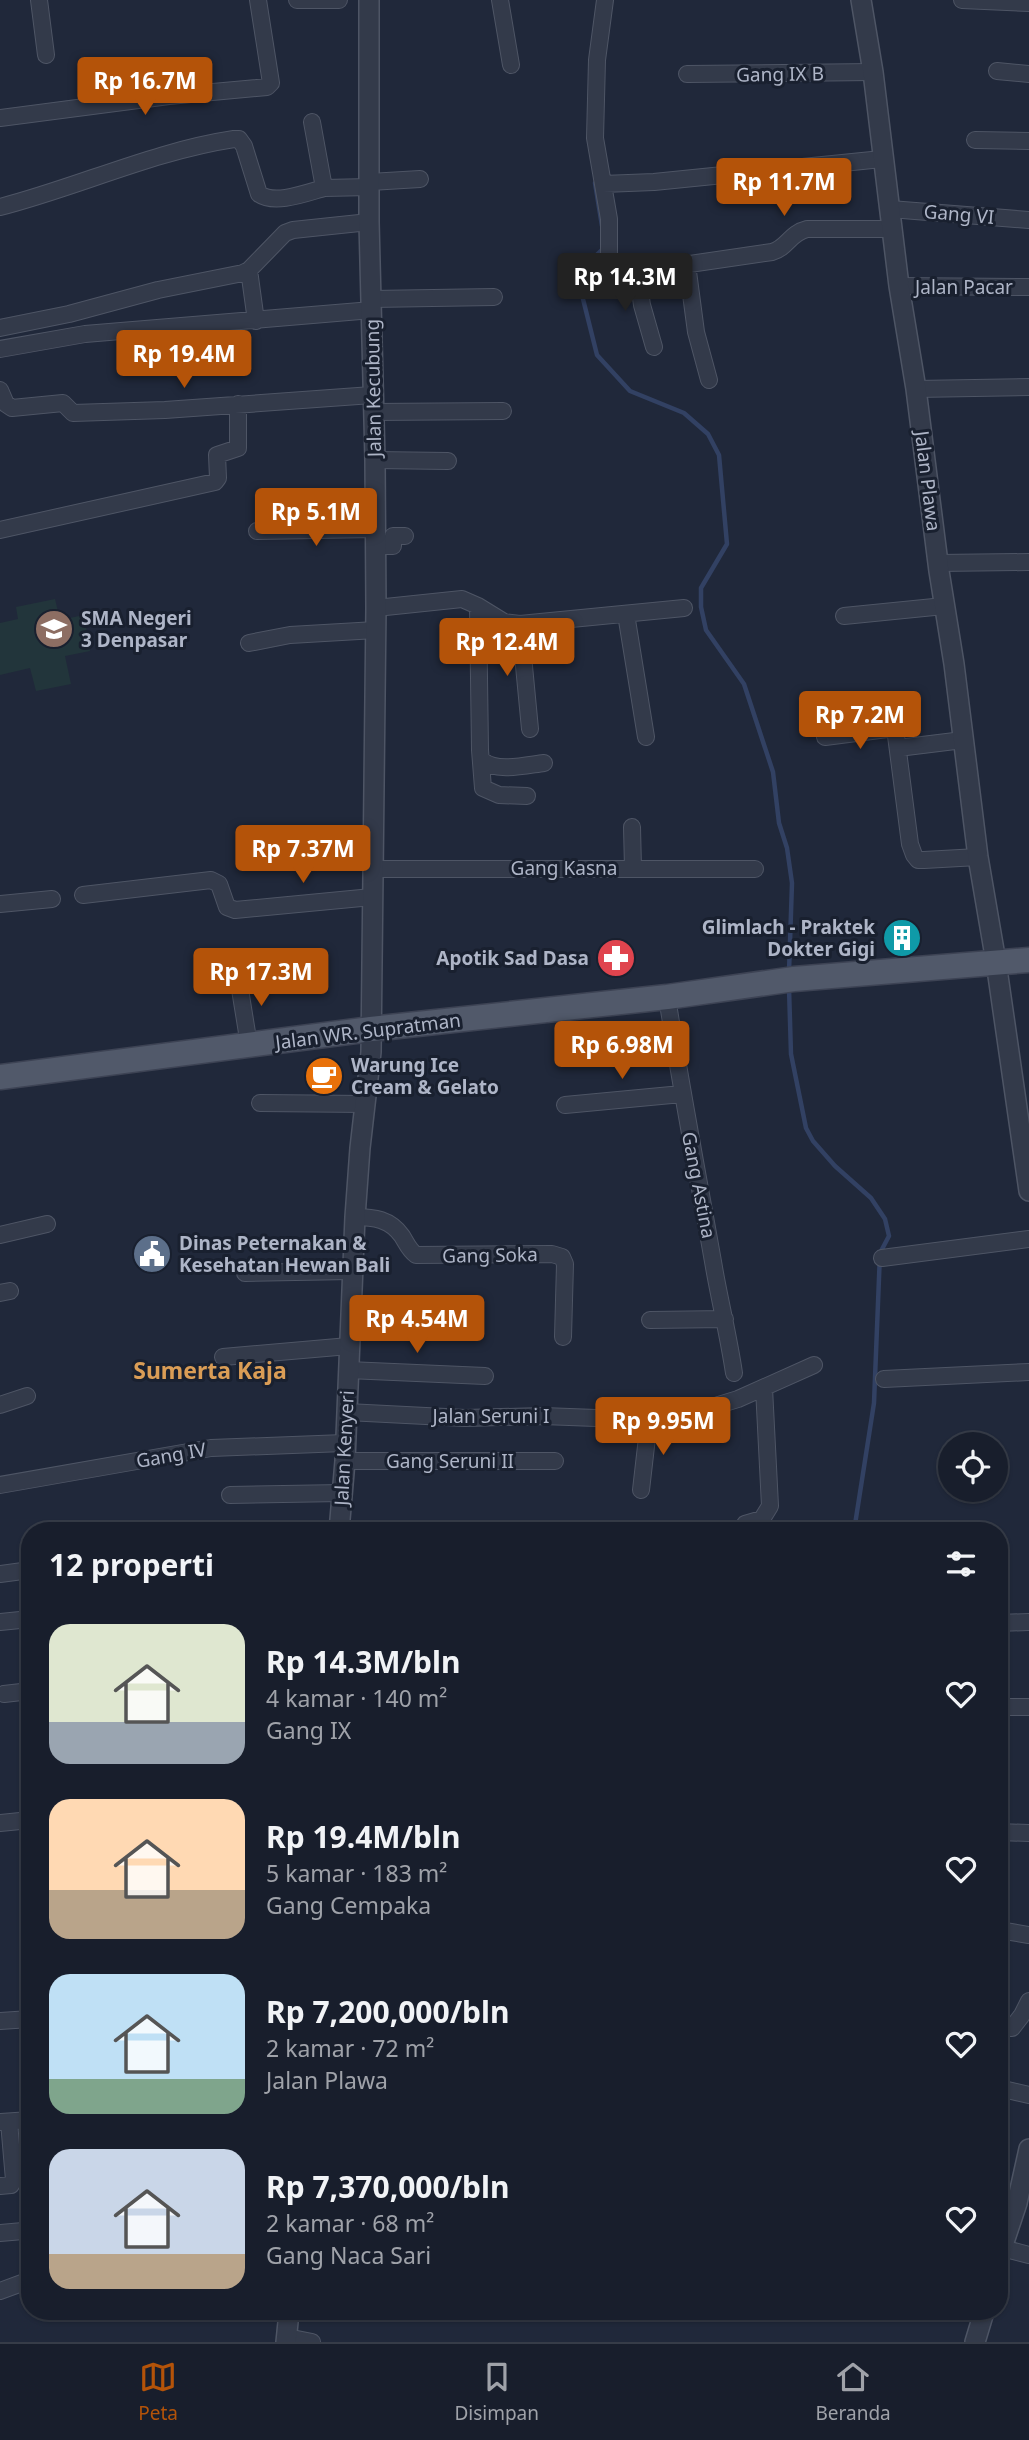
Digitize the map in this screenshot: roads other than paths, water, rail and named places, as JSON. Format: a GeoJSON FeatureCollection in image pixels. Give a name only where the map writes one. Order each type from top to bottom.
{"type":"FeatureCollection","features":[{"type":"Feature","properties":{"kind":"main road","name":"Jalan WR. Supratman"},"geometry":{"type":"LineString","coordinates":[[0,1077],[370,1029],[667,997],[794,979],[1029,960]]}},
{"type":"Feature","properties":{"kind":"street"},"geometry":{"type":"LineString","coordinates":[[39,0],[46,55]]}},
{"type":"Feature","properties":{"kind":"street"},"geometry":{"type":"LineString","coordinates":[[0,117],[158,97],[267,87],[271,83],[258,0]]}},
{"type":"Feature","properties":{"kind":"street"},"geometry":{"type":"LineString","coordinates":[[297,1],[339,0]]}},
{"type":"Feature","properties":{"kind":"street","name":"Jalan Kecubung"},"geometry":{"type":"LineString","coordinates":[[369,0],[369,222],[376,608],[370,1029]]}},
{"type":"Feature","properties":{"kind":"street"},"geometry":{"type":"LineString","coordinates":[[500,0],[511,65]]}},
{"type":"Feature","properties":{"kind":"street"},"geometry":{"type":"LineString","coordinates":[[605,0],[597,60],[595,138],[609,219],[609,270]]}},
{"type":"Feature","properties":{"kind":"street","name":"Jalan Plawa"},"geometry":{"type":"LineString","coordinates":[[861,0],[873,72],[882,159],[916,389],[978,857],[1029,1191]]}},
{"type":"Feature","properties":{"kind":"street"},"geometry":{"type":"LineString","coordinates":[[962,0],[1029,2]]}},
{"type":"Feature","properties":{"kind":"street"},"geometry":{"type":"LineString","coordinates":[[997,71],[1029,74]]}},
{"type":"Feature","properties":{"kind":"street","name":"Gang IX B"},"geometry":{"type":"LineString","coordinates":[[687,74],[873,72]]}},
{"type":"Feature","properties":{"kind":"street"},"geometry":{"type":"LineString","coordinates":[[312,122],[324,188]]}},
{"type":"Feature","properties":{"kind":"street"},"geometry":{"type":"LineString","coordinates":[[0,207],[37,198],[128,166],[230,139],[239,139],[244,146],[256,190],[263,197],[273,199],[324,188],[420,179]]}},
{"type":"Feature","properties":{"kind":"street"},"geometry":{"type":"LineString","coordinates":[[975,140],[1029,141]]}},
{"type":"Feature","properties":{"kind":"street"},"geometry":{"type":"LineString","coordinates":[[603,184],[654,182],[882,159]]}},
{"type":"Feature","properties":{"kind":"street","name":"Gang VI"},"geometry":{"type":"LineString","coordinates":[[890,209],[1029,220]]}},
{"type":"Feature","properties":{"kind":"street"},"geometry":{"type":"LineString","coordinates":[[0,328],[69,314],[158,290],[243,273],[285,233],[369,222]]}},
{"type":"Feature","properties":{"kind":"street"},"geometry":{"type":"LineString","coordinates":[[586,270],[637,269],[776,251],[783,248],[794,234],[807,229],[892,229]]}},
{"type":"Feature","properties":{"kind":"street"},"geometry":{"type":"LineString","coordinates":[[687,264],[696,332],[709,380]]}},
{"type":"Feature","properties":{"kind":"street"},"geometry":{"type":"LineString","coordinates":[[637,269],[642,305],[654,347]]}},
{"type":"Feature","properties":{"kind":"street"},"geometry":{"type":"LineString","coordinates":[[249,270],[256,321]]}},
{"type":"Feature","properties":{"kind":"street","name":"Jalan Pacar"},"geometry":{"type":"LineString","coordinates":[[899,286],[1029,287]]}},
{"type":"Feature","properties":{"kind":"street"},"geometry":{"type":"LineString","coordinates":[[0,349],[85,334],[256,321],[372,304],[494,297]]}},
{"type":"Feature","properties":{"kind":"street"},"geometry":{"type":"LineString","coordinates":[[916,389],[1029,387]]}},
{"type":"Feature","properties":{"kind":"street"},"geometry":{"type":"LineString","coordinates":[[0,390],[6,404],[12,408],[63,403],[73,413],[238,404],[373,404],[503,411]]}},
{"type":"Feature","properties":{"kind":"street"},"geometry":{"type":"LineString","coordinates":[[0,530],[215,482],[218,478],[217,455],[239,448],[238,404]]}},
{"type":"Feature","properties":{"kind":"street"},"geometry":{"type":"LineString","coordinates":[[375,460],[448,461]]}},
{"type":"Feature","properties":{"kind":"street"},"geometry":{"type":"LineString","coordinates":[[257,531],[375,538],[393,546],[393,536],[405,536]]}},
{"type":"Feature","properties":{"kind":"street"},"geometry":{"type":"LineString","coordinates":[[938,563],[1029,562]]}},
{"type":"Feature","properties":{"kind":"street"},"geometry":{"type":"LineString","coordinates":[[376,608],[461,599],[504,622],[520,624],[684,608]]}},
{"type":"Feature","properties":{"kind":"street"},"geometry":{"type":"LineString","coordinates":[[478,606],[483,788],[499,795],[527,796]]}},
{"type":"Feature","properties":{"kind":"street"},"geometry":{"type":"LineString","coordinates":[[844,616],[944,606]]}},
{"type":"Feature","properties":{"kind":"street"},"geometry":{"type":"LineString","coordinates":[[626,614],[646,737]]}},
{"type":"Feature","properties":{"kind":"street"},"geometry":{"type":"LineString","coordinates":[[520,624],[530,729]]}},
{"type":"Feature","properties":{"kind":"street"},"geometry":{"type":"LineString","coordinates":[[249,643],[290,635],[376,630]]}},
{"type":"Feature","properties":{"kind":"street"},"geometry":{"type":"LineString","coordinates":[[825,737],[895,728],[910,844],[914,855],[918,860],[978,857]]}},
{"type":"Feature","properties":{"kind":"street"},"geometry":{"type":"LineString","coordinates":[[898,748],[963,740]]}},
{"type":"Feature","properties":{"kind":"street"},"geometry":{"type":"LineString","coordinates":[[482,760],[491,766],[501,767],[544,763]]}},
{"type":"Feature","properties":{"kind":"street"},"geometry":{"type":"LineString","coordinates":[[632,827],[633,868]]}},
{"type":"Feature","properties":{"kind":"street","name":"Gang Kasna"},"geometry":{"type":"LineString","coordinates":[[373,869],[755,869]]}},
{"type":"Feature","properties":{"kind":"street"},"geometry":{"type":"LineString","coordinates":[[83,895],[211,880],[219,884],[227,906],[235,910],[372,897]]}},
{"type":"Feature","properties":{"kind":"street"},"geometry":{"type":"LineString","coordinates":[[0,904],[52,899]]}},
{"type":"Feature","properties":{"kind":"street"},"geometry":{"type":"LineString","coordinates":[[238,977],[248,1045]]}},
{"type":"Feature","properties":{"kind":"street","name":"Gang Astina"},"geometry":{"type":"LineString","coordinates":[[667,997],[682,1094],[734,1373]]}},
{"type":"Feature","properties":{"kind":"street","name":"Jalan Kenyeri"},"geometry":{"type":"LineString","coordinates":[[340,1522],[347,1412],[351,1271],[371,1052],[370,1029]]}},
{"type":"Feature","properties":{"kind":"street"},"geometry":{"type":"LineString","coordinates":[[565,1105],[682,1094]]}},
{"type":"Feature","properties":{"kind":"street"},"geometry":{"type":"LineString","coordinates":[[260,1103],[365,1104]]}},
{"type":"Feature","properties":{"kind":"street","name":"Gang Soka"},"geometry":{"type":"LineString","coordinates":[[355,1217],[378,1218],[386,1222],[401,1235],[408,1248],[416,1255],[559,1255],[565,1264],[563,1337]]}},
{"type":"Feature","properties":{"kind":"street"},"geometry":{"type":"LineString","coordinates":[[0,1235],[47,1224]]}},
{"type":"Feature","properties":{"kind":"street"},"geometry":{"type":"LineString","coordinates":[[882,1258],[1029,1239]]}},
{"type":"Feature","properties":{"kind":"street"},"geometry":{"type":"LineString","coordinates":[[245,1273],[351,1271]]}},
{"type":"Feature","properties":{"kind":"street"},"geometry":{"type":"LineString","coordinates":[[650,1320],[725,1319]]}},
{"type":"Feature","properties":{"kind":"street"},"geometry":{"type":"LineString","coordinates":[[223,1357],[349,1346]]}},
{"type":"Feature","properties":{"kind":"street","name":"Jalan Seruni I"},"geometry":{"type":"LineString","coordinates":[[347,1412],[465,1418],[543,1416],[649,1420],[702,1410],[738,1399],[814,1365]]}},
{"type":"Feature","properties":{"kind":"street"},"geometry":{"type":"LineString","coordinates":[[348,1370],[485,1377]]}},
{"type":"Feature","properties":{"kind":"street"},"geometry":{"type":"LineString","coordinates":[[884,1379],[1029,1372]]}},
{"type":"Feature","properties":{"kind":"street"},"geometry":{"type":"LineString","coordinates":[[751,1522],[762,1518],[770,1506],[764,1388]]}},
{"type":"Feature","properties":{"kind":"street"},"geometry":{"type":"LineString","coordinates":[[0,1405],[27,1396]]}},
{"type":"Feature","properties":{"kind":"street"},"geometry":{"type":"LineString","coordinates":[[641,1490],[649,1420]]}},
{"type":"Feature","properties":{"kind":"street","name":"Gang IV"},"geometry":{"type":"LineString","coordinates":[[0,1485],[211,1448],[345,1452]]}},
{"type":"Feature","properties":{"kind":"street","name":"Gang Seruni II"},"geometry":{"type":"LineString","coordinates":[[345,1452],[555,1461]]}},
{"type":"Feature","properties":{"kind":"street"},"geometry":{"type":"LineString","coordinates":[[230,1495],[342,1493]]}},
{"type":"Feature","properties":{"kind":"street"},"geometry":{"type":"LineString","coordinates":[[0,1574],[21,1571]]}},
{"type":"Feature","properties":{"kind":"street"},"geometry":{"type":"LineString","coordinates":[[0,1622],[21,1620]]}},
{"type":"Feature","properties":{"kind":"street"},"geometry":{"type":"LineString","coordinates":[[1008,1623],[1029,1622]]}},
{"type":"Feature","properties":{"kind":"street"},"geometry":{"type":"LineString","coordinates":[[4,1694],[21,1691]]}},
{"type":"Feature","properties":{"kind":"street"},"geometry":{"type":"LineString","coordinates":[[1008,1707],[1029,1707]]}},
{"type":"Feature","properties":{"kind":"street"},"geometry":{"type":"LineString","coordinates":[[0,1823],[21,1821]]}},
{"type":"Feature","properties":{"kind":"street"},"geometry":{"type":"LineString","coordinates":[[1008,1832],[1029,1833]]}},
{"type":"Feature","properties":{"kind":"street"},"geometry":{"type":"LineString","coordinates":[[1008,1932],[1029,1935]]}},
{"type":"Feature","properties":{"kind":"street"},"geometry":{"type":"LineString","coordinates":[[1008,2028],[1012,2028],[1029,2001]]}},
{"type":"Feature","properties":{"kind":"street"},"geometry":{"type":"LineString","coordinates":[[0,2021],[21,2020]]}},
{"type":"Feature","properties":{"kind":"street"},"geometry":{"type":"LineString","coordinates":[[1008,2090],[1029,2095]]}},
{"type":"Feature","properties":{"kind":"street"},"geometry":{"type":"LineString","coordinates":[[0,2186],[11,2185],[14,2180],[6,2156],[4,2122]]}},
{"type":"Feature","properties":{"kind":"street"},"geometry":{"type":"LineString","coordinates":[[1008,2201],[1029,2149]]}},
{"type":"Feature","properties":{"kind":"street"},"geometry":{"type":"LineString","coordinates":[[0,2233],[21,2231]]}},
{"type":"Feature","properties":{"kind":"street"},"geometry":{"type":"LineString","coordinates":[[1008,2253],[1029,2255]]}},
{"type":"Feature","properties":{"kind":"street"},"geometry":{"type":"LineString","coordinates":[[0,2291],[21,2283]]}},
{"type":"Feature","properties":{"kind":"street"},"geometry":{"type":"LineString","coordinates":[[288,2320],[286,2340],[312,2342]]}},
{"type":"Feature","properties":{"kind":"street"},"geometry":{"type":"LineString","coordinates":[[975,2342],[982,2320]]}},
{"type":"Feature","properties":{"kind":"waterway"},"geometry":{"type":"LineString","coordinates":[[595,183],[602,226]]}},
{"type":"Feature","properties":{"kind":"waterway"},"geometry":{"type":"LineString","coordinates":[[587,264],[603,249]]}},
{"type":"Feature","properties":{"kind":"waterway"},"geometry":{"type":"LineString","coordinates":[[582,271],[583,299],[597,355],[630,391],[684,413],[708,434],[719,455],[727,544],[701,588],[701,607],[706,630],[744,684],[773,772],[779,823],[787,848],[792,883],[789,972]]}},
{"type":"Feature","properties":{"kind":"waterway"},"geometry":{"type":"LineString","coordinates":[[789,988],[791,1054],[806,1128],[813,1141],[835,1166],[871,1198],[885,1219],[889,1236],[880,1253],[874,1403],[855,1522]]}},
{"type":"Feature","properties":{"kind":"place","name":"SMA Negeri 3 Denpasar"},"geometry":{"type":"Point","coordinates":[54,629]}},
{"type":"Feature","properties":{"kind":"place","name":"Glimlach - Praktek Dokter Gigi"},"geometry":{"type":"Point","coordinates":[902,938]}},
{"type":"Feature","properties":{"kind":"place","name":"Apotik Sad Dasa"},"geometry":{"type":"Point","coordinates":[616,958]}},
{"type":"Feature","properties":{"kind":"place","name":"Warung Ice Cream & Gelato"},"geometry":{"type":"Point","coordinates":[324,1076]}},
{"type":"Feature","properties":{"kind":"place","name":"Dinas Peternakan & Kesehatan Hewan Bali"},"geometry":{"type":"Point","coordinates":[152,1254]}},
{"type":"Feature","properties":{"kind":"district","name":"Sumerta Kaja"},"geometry":{"type":"Point","coordinates":[210,1370]}}]}
